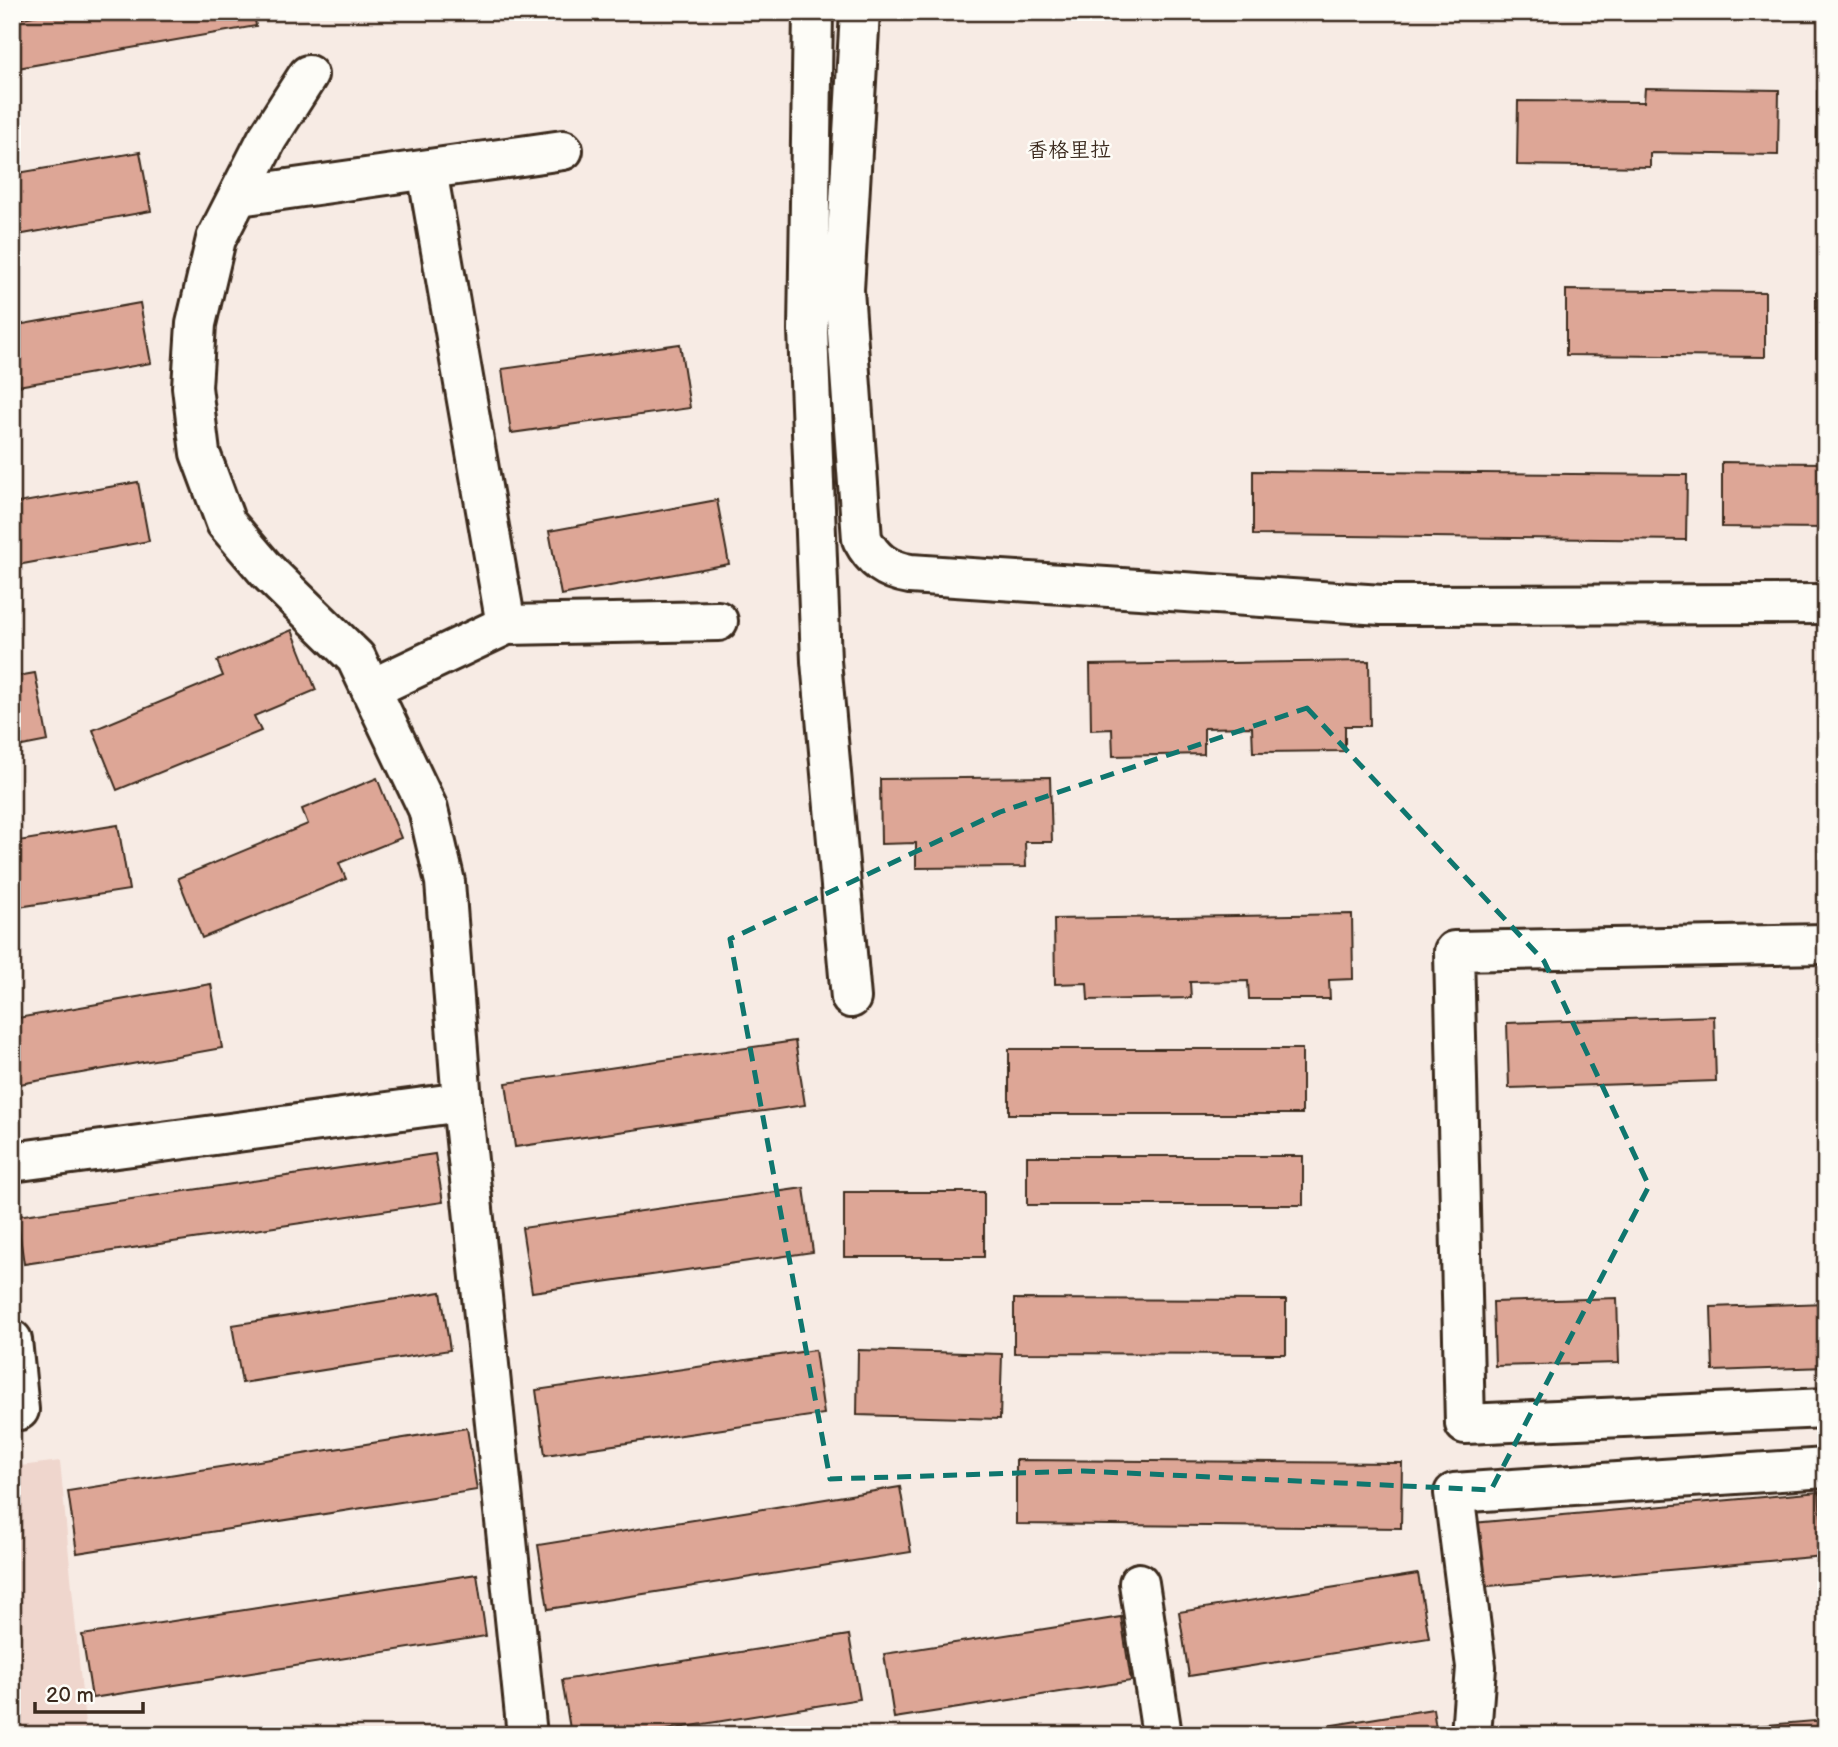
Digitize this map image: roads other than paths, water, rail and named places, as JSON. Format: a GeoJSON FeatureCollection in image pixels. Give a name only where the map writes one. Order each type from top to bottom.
{"type":"FeatureCollection","features":[{"type":"Feature","properties":{"kind":"street"},"geometry":{"type":"LineString","coordinates":[[813,12],[808,330],[821,661],[851,998]]}},
{"type":"Feature","properties":{"kind":"street"},"geometry":{"type":"LineString","coordinates":[[860,12],[844,290],[862,539],[869,553],[880,564],[894,572],[910,574],[1382,605],[1826,604]]}},
{"type":"Feature","properties":{"kind":"street"},"geometry":{"type":"LineString","coordinates":[[308,75],[267,139],[216,239],[196,324],[192,387],[200,453],[226,523],[267,571],[356,657],[428,808],[445,882],[462,1102],[527,1735]]}},
{"type":"Feature","properties":{"kind":"street"},"geometry":{"type":"LineString","coordinates":[[239,196],[563,150]]}},
{"type":"Feature","properties":{"kind":"street"},"geometry":{"type":"LineString","coordinates":[[428,170],[506,625]]}},
{"type":"Feature","properties":{"kind":"street"},"geometry":{"type":"LineString","coordinates":[[371,689],[506,625],[718,621]]}},
{"type":"Feature","properties":{"kind":"street"},"geometry":{"type":"LineString","coordinates":[[1826,944],[1454,951],[1465,1424],[1826,1408]]}},
{"type":"Feature","properties":{"kind":"street"},"geometry":{"type":"LineString","coordinates":[[12,1162],[462,1102]]}},
{"type":"Feature","properties":{"kind":"street"},"geometry":{"type":"LineString","coordinates":[[12,1340],[19,1410]]}},
{"type":"Feature","properties":{"kind":"street"},"geometry":{"type":"LineString","coordinates":[[1471,1735],[1476,1667],[1454,1493],[1826,1468]]}},
{"type":"Feature","properties":{"kind":"street"},"geometry":{"type":"LineString","coordinates":[[1139,1583],[1162,1735]]}},
{"type":"Feature","properties":{"kind":"district","name":"香格里拉"},"geometry":{"type":"Point","coordinates":[1069,150]}}]}
